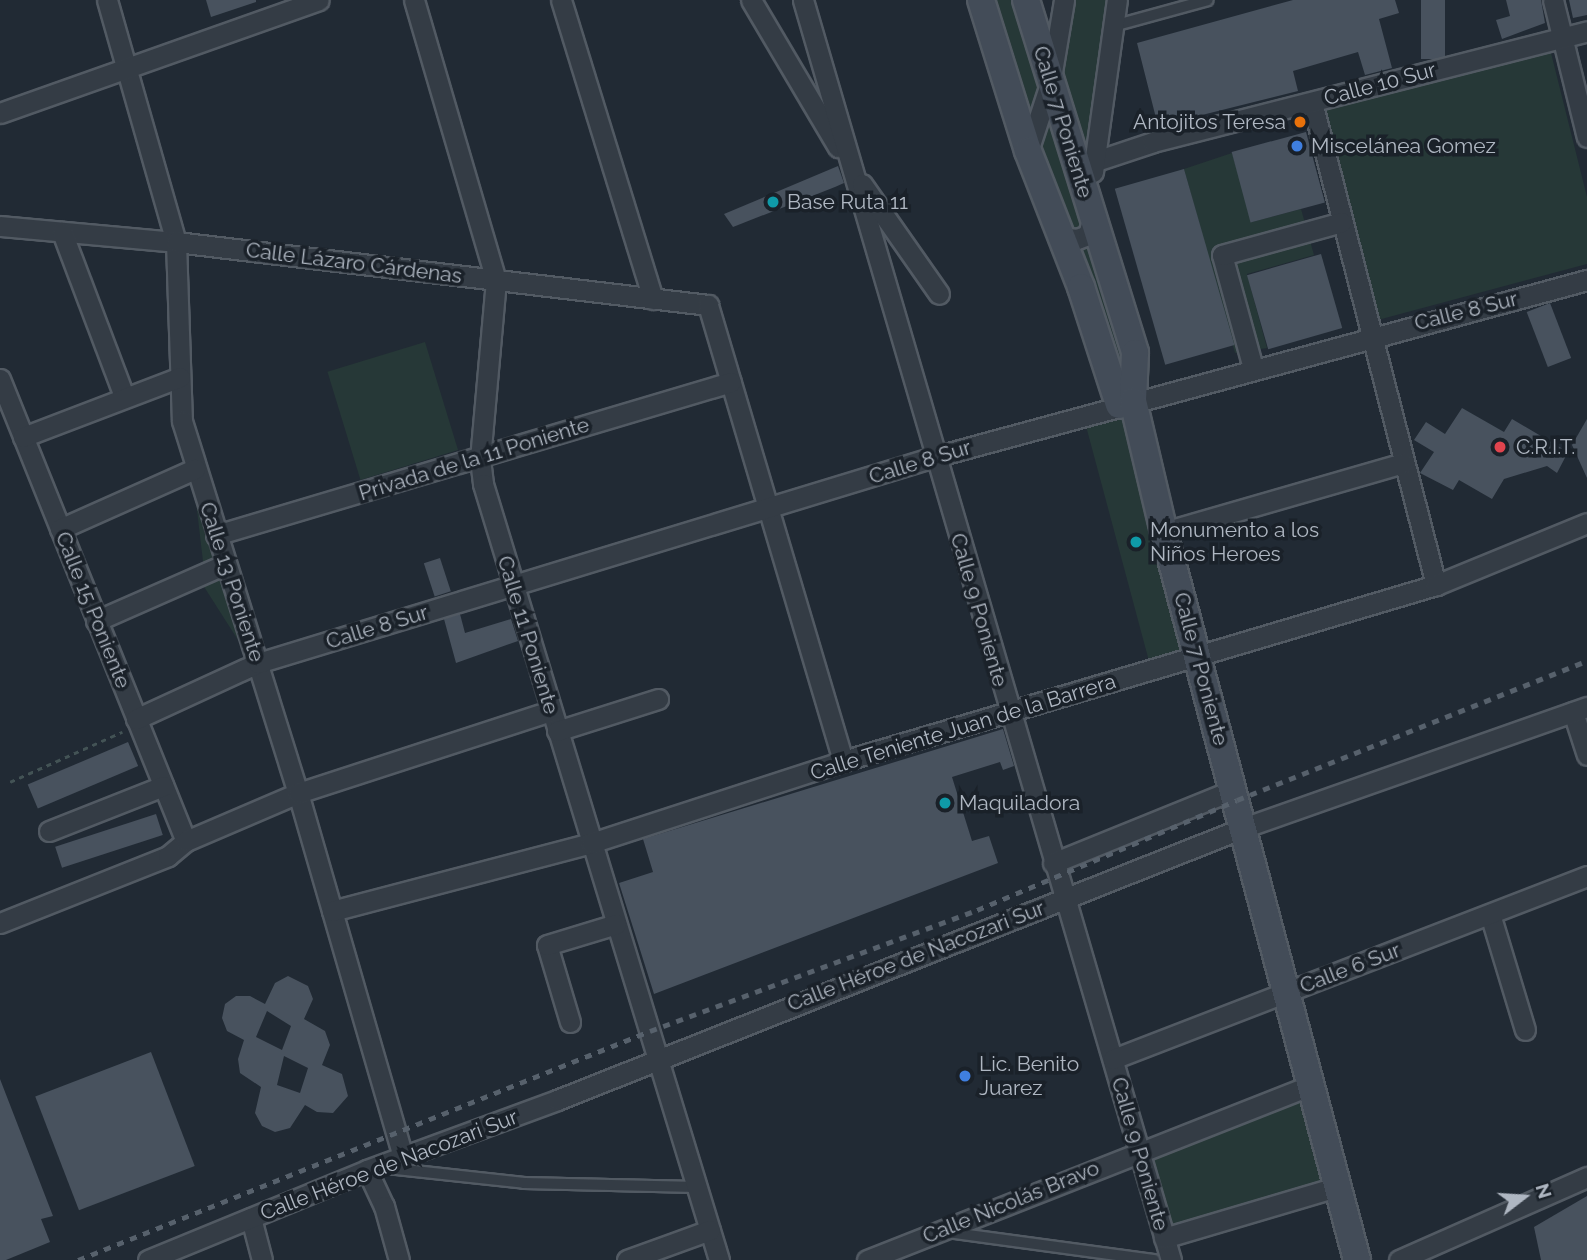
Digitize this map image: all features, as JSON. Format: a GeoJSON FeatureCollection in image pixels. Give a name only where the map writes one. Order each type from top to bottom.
{"type":"FeatureCollection","features":[{"type":"Feature","properties":{"kind":"main road","name":"Calle 7 Poniente"},"geometry":{"type":"LineString","coordinates":[[981,0],[1058,237],[1081,287],[1126,403],[1199,656],[1340,1186],[1356,1260]]}},
{"type":"Feature","properties":{"kind":"main road","name":"Calle 7 Poniente"},"geometry":{"type":"LineString","coordinates":[[1026,0],[1135,353],[1126,403]]}},
{"type":"Feature","properties":{"kind":"street","name":"Calle 13 Poniente"},"geometry":{"type":"LineString","coordinates":[[107,0],[176,242],[182,421],[298,793],[403,1156]]}},
{"type":"Feature","properties":{"kind":"street"},"geometry":{"type":"LineString","coordinates":[[0,113],[319,0]]}},
{"type":"Feature","properties":{"kind":"street","name":"Calle 11 Poniente"},"geometry":{"type":"LineString","coordinates":[[414,0],[496,280],[480,459],[482,484],[719,1260]]}},
{"type":"Feature","properties":{"kind":"street"},"geometry":{"type":"LineString","coordinates":[[561,0],[653,299]]}},
{"type":"Feature","properties":{"kind":"street"},"geometry":{"type":"LineString","coordinates":[[751,0],[854,172],[939,294]]}},
{"type":"Feature","properties":{"kind":"street","name":"Calle 9 Poniente"},"geometry":{"type":"LineString","coordinates":[[803,0],[934,457],[1171,1260]]}},
{"type":"Feature","properties":{"kind":"street"},"geometry":{"type":"LineString","coordinates":[[1028,151],[1050,84],[1064,0]]}},
{"type":"Feature","properties":{"kind":"street"},"geometry":{"type":"LineString","coordinates":[[1058,237],[1077,239],[1088,235],[1094,223],[1093,162],[1117,0]]}},
{"type":"Feature","properties":{"kind":"street"},"geometry":{"type":"LineString","coordinates":[[1553,0],[1587,137]]}},
{"type":"Feature","properties":{"kind":"street","name":"Calle 10 Sur"},"geometry":{"type":"LineString","coordinates":[[1093,162],[1587,31]]}},
{"type":"Feature","properties":{"kind":"street"},"geometry":{"type":"LineString","coordinates":[[1312,102],[1436,585]]}},
{"type":"Feature","properties":{"kind":"street"},"geometry":{"type":"LineString","coordinates":[[1253,368],[1222,255],[1342,222]]}},
{"type":"Feature","properties":{"kind":"street","name":"Calle Lázaro Cárdenas"},"geometry":{"type":"LineString","coordinates":[[0,226],[176,242],[708,305],[731,382]]}},
{"type":"Feature","properties":{"kind":"street"},"geometry":{"type":"LineString","coordinates":[[62,232],[124,396]]}},
{"type":"Feature","properties":{"kind":"street","name":"Calle 8 Sur"},"geometry":{"type":"LineString","coordinates":[[137,722],[258,663],[513,585],[934,457],[1370,335],[1587,280]]}},
{"type":"Feature","properties":{"kind":"street"},"geometry":{"type":"LineString","coordinates":[[23,437],[124,396],[180,377]]}},
{"type":"Feature","properties":{"kind":"street","name":"Calle 15 Poniente"},"geometry":{"type":"LineString","coordinates":[[0,379],[8,421],[23,437],[186,841]]}},
{"type":"Feature","properties":{"kind":"street"},"geometry":{"type":"LineString","coordinates":[[731,382],[844,761]]}},
{"type":"Feature","properties":{"kind":"street","name":"Privada de la 11 Poniente"},"geometry":{"type":"LineString","coordinates":[[216,535],[480,459],[731,382]]}},
{"type":"Feature","properties":{"kind":"street"},"geometry":{"type":"LineString","coordinates":[[1164,532],[1403,463]]}},
{"type":"Feature","properties":{"kind":"street"},"geometry":{"type":"LineString","coordinates":[[61,529],[195,469]]}},
{"type":"Feature","properties":{"kind":"street","name":"Calle Teniente Juan de la Barrera"},"geometry":{"type":"LineString","coordinates":[[332,911],[591,843],[844,761],[1436,585],[1587,523]]}},
{"type":"Feature","properties":{"kind":"street"},"geometry":{"type":"LineString","coordinates":[[96,621],[226,564]]}},
{"type":"Feature","properties":{"kind":"street"},"geometry":{"type":"LineString","coordinates":[[0,923],[168,856],[186,841],[298,793],[554,721],[658,699]]}},
{"type":"Feature","properties":{"kind":"street"},"geometry":{"type":"LineString","coordinates":[[1580,710],[1587,755]]}},
{"type":"Feature","properties":{"kind":"street","name":"Calle Héroe de Nacozari Sur"},"geometry":{"type":"LineString","coordinates":[[148,1260],[371,1168],[557,1100],[659,1057],[1244,828],[1580,710]]}},
{"type":"Feature","properties":{"kind":"street"},"geometry":{"type":"LineString","coordinates":[[50,831],[163,786]]}},
{"type":"Feature","properties":{"kind":"street"},"geometry":{"type":"LineString","coordinates":[[1053,863],[1233,790]]}},
{"type":"Feature","properties":{"kind":"street","name":"Calle 6 Sur"},"geometry":{"type":"LineString","coordinates":[[1113,1059],[1587,876]]}},
{"type":"Feature","properties":{"kind":"street"},"geometry":{"type":"LineString","coordinates":[[1490,914],[1525,1030]]}},
{"type":"Feature","properties":{"kind":"street"},"geometry":{"type":"LineString","coordinates":[[570,1022],[547,945],[616,924]]}},
{"type":"Feature","properties":{"kind":"street","name":"Calle Nicolás Bravo"},"geometry":{"type":"LineString","coordinates":[[867,1260],[1139,1150],[1312,1085]]}},
{"type":"Feature","properties":{"kind":"street"},"geometry":{"type":"LineString","coordinates":[[371,1168],[398,1260]]}},
{"type":"Feature","properties":{"kind":"street"},"geometry":{"type":"LineString","coordinates":[[1399,1260],[1587,1177]]}},
{"type":"Feature","properties":{"kind":"street"},"geometry":{"type":"LineString","coordinates":[[1164,1238],[1340,1186]]}},
{"type":"Feature","properties":{"kind":"street"},"geometry":{"type":"LineString","coordinates":[[251,1218],[262,1260]]}},
{"type":"Feature","properties":{"kind":"street"},"geometry":{"type":"LineString","coordinates":[[627,1260],[710,1230]]}},
{"type":"Feature","properties":{"kind":"lane"},"geometry":{"type":"LineString","coordinates":[[1112,26],[1208,0]]}},
{"type":"Feature","properties":{"kind":"lane"},"geometry":{"type":"LineString","coordinates":[[371,1168],[524,1183],[697,1187]]}},
{"type":"Feature","properties":{"kind":"lane"},"geometry":{"type":"LineString","coordinates":[[943,1230],[1154,1260]]}},
{"type":"Feature","properties":{"kind":"path"},"geometry":{"type":"LineString","coordinates":[[10,782],[137,722]]}},
{"type":"Feature","properties":{"kind":"shaded area"},"geometry":{"type":"Polygon","coordinates":[[[982,0],[1023,0],[1134,353],[1130,399],[982,0]]]}},
{"type":"Feature","properties":{"kind":"shaded area"},"geometry":{"type":"Polygon","coordinates":[[[1069,0],[1115,0],[1088,159],[1058,74],[1069,0]]]}},
{"type":"Feature","properties":{"kind":"shaded area"},"geometry":{"type":"Polygon","coordinates":[[[1550,49],[1587,197],[1587,264],[1374,321],[1319,107],[1550,49]]]}},
{"type":"Feature","properties":{"kind":"shaded area"},"geometry":{"type":"Polygon","coordinates":[[[1232,153],[1252,222],[1301,209],[1314,255],[1247,274],[1267,348],[1235,353],[1184,169],[1232,153]]]}},
{"type":"Feature","properties":{"kind":"shaded area"},"geometry":{"type":"Polygon","coordinates":[[[425,342],[458,450],[360,480],[327,372],[425,342]]]}},
{"type":"Feature","properties":{"kind":"shaded area"},"geometry":{"type":"Polygon","coordinates":[[[1128,405],[1194,651],[1150,663],[1084,417],[1128,405]]]}},
{"type":"Feature","properties":{"kind":"shaded area"},"geometry":{"type":"Polygon","coordinates":[[[193,476],[252,662],[201,582],[204,570],[193,476]]]}},
{"type":"Feature","properties":{"kind":"shaded area"},"geometry":{"type":"Polygon","coordinates":[[[1308,1090],[1335,1182],[1170,1232],[1144,1154],[1308,1090]]]}},
{"type":"Feature","properties":{"kind":"building"},"geometry":{"type":"Polygon","coordinates":[[[206,0],[256,0],[256,2],[211,17],[206,0]]]}},
{"type":"Feature","properties":{"kind":"building"},"geometry":{"type":"Polygon","coordinates":[[[1293,0],[1395,0],[1399,13],[1379,19],[1392,68],[1365,75],[1358,52],[1293,71],[1298,91],[1158,126],[1137,43],[1293,0]]]}},
{"type":"Feature","properties":{"kind":"building"},"geometry":{"type":"Polygon","coordinates":[[[1421,0],[1445,0],[1445,59],[1421,59],[1421,0]]]}},
{"type":"Feature","properties":{"kind":"building"},"geometry":{"type":"Polygon","coordinates":[[[1506,0],[1541,0],[1545,23],[1502,39],[1496,20],[1510,16],[1506,0]]]}},
{"type":"Feature","properties":{"kind":"building"},"geometry":{"type":"Polygon","coordinates":[[[1569,0],[1587,0],[1587,15],[1573,18],[1569,0]]]}},
{"type":"Feature","properties":{"kind":"building"},"geometry":{"type":"Polygon","coordinates":[[[1306,132],[1325,203],[1251,222],[1232,152],[1306,132]]]}},
{"type":"Feature","properties":{"kind":"building","name":"Base Ruta 11"},"geometry":{"type":"Polygon","coordinates":[[[838,166],[844,183],[835,187],[733,227],[724,214],[838,166]]]}},
{"type":"Feature","properties":{"kind":"building"},"geometry":{"type":"Polygon","coordinates":[[[1184,169],[1234,345],[1165,365],[1115,189],[1184,169]]]}},
{"type":"Feature","properties":{"kind":"building"},"geometry":{"type":"Polygon","coordinates":[[[1321,254],[1342,328],[1268,349],[1247,275],[1321,254]]]}},
{"type":"Feature","properties":{"kind":"building"},"geometry":{"type":"Polygon","coordinates":[[[1550,303],[1571,358],[1548,367],[1527,312],[1550,303]]]}},
{"type":"Feature","properties":{"kind":"building"},"geometry":{"type":"Polygon","coordinates":[[[1462,408],[1504,432],[1512,419],[1568,452],[1557,473],[1547,466],[1504,479],[1492,499],[1459,480],[1453,490],[1420,473],[1434,452],[1414,440],[1426,422],[1445,434],[1462,408]]]}},
{"type":"Feature","properties":{"kind":"building"},"geometry":{"type":"Polygon","coordinates":[[[1587,419],[1587,478],[1572,445],[1587,419]]]}},
{"type":"Feature","properties":{"kind":"building"},"geometry":{"type":"Polygon","coordinates":[[[440,558],[451,591],[435,597],[424,563],[440,558]]]}},
{"type":"Feature","properties":{"kind":"building"},"geometry":{"type":"Polygon","coordinates":[[[460,614],[465,633],[511,619],[518,641],[456,663],[444,619],[460,614]]]}},
{"type":"Feature","properties":{"kind":"building"},"geometry":{"type":"Polygon","coordinates":[[[1003,729],[1014,766],[1003,770],[1000,762],[952,777],[972,841],[989,836],[998,863],[654,994],[619,883],[653,872],[643,839],[1003,729]]]}},
{"type":"Feature","properties":{"kind":"building"},"geometry":{"type":"Polygon","coordinates":[[[128,742],[138,766],[38,809],[28,785],[128,742]]]}},
{"type":"Feature","properties":{"kind":"building"},"geometry":{"type":"Polygon","coordinates":[[[156,814],[163,835],[62,868],[55,847],[156,814]]]}},
{"type":"Feature","properties":{"kind":"building"},"geometry":{"type":"Polygon","coordinates":[[[288,976],[308,986],[313,999],[304,1019],[325,1031],[330,1045],[322,1065],[342,1074],[348,1096],[333,1113],[317,1112],[305,1105],[290,1128],[275,1132],[262,1126],[255,1113],[261,1087],[240,1073],[238,1059],[244,1040],[227,1031],[222,1018],[225,1004],[236,996],[250,996],[265,1004],[275,983],[288,976]],[[267,1011],[256,1037],[282,1050],[291,1026],[267,1011]],[[284,1056],[277,1085],[300,1093],[308,1068],[284,1056]]]}},
{"type":"Feature","properties":{"kind":"building"},"geometry":{"type":"Polygon","coordinates":[[[151,1052],[195,1166],[79,1210],[35,1096],[151,1052]]]}},
{"type":"Feature","properties":{"kind":"building"},"geometry":{"type":"Polygon","coordinates":[[[0,1079],[53,1216],[41,1219],[50,1242],[6,1260],[0,1260],[0,1079]]]}},
{"type":"Feature","properties":{"kind":"building"},"geometry":{"type":"Polygon","coordinates":[[[1587,1196],[1587,1260],[1541,1260],[1534,1227],[1587,1196]]]}},
{"type":"Feature","properties":{"kind":"railway"},"geometry":{"type":"LineString","coordinates":[[78,1260],[650,1031],[977,910],[1237,800],[1587,661]]}},
{"type":"Feature","properties":{"kind":"place","name":"Antojitos Teresa"},"geometry":{"type":"Point","coordinates":[1300,122]}},
{"type":"Feature","properties":{"kind":"place","name":"Miscelánea Gomez"},"geometry":{"type":"Point","coordinates":[1297,146]}},
{"type":"Feature","properties":{"kind":"place","name":"Base Ruta 11"},"geometry":{"type":"Point","coordinates":[773,202]}},
{"type":"Feature","properties":{"kind":"place","name":"C.R.I.T."},"geometry":{"type":"Point","coordinates":[1500,447]}},
{"type":"Feature","properties":{"kind":"place","name":"Monumento a los Niños Heroes"},"geometry":{"type":"Point","coordinates":[1136,542]}},
{"type":"Feature","properties":{"kind":"place","name":"Maquiladora"},"geometry":{"type":"Point","coordinates":[945,803]}},
{"type":"Feature","properties":{"kind":"place","name":"Lic. Benito Juarez"},"geometry":{"type":"Point","coordinates":[965,1076]}}]}
